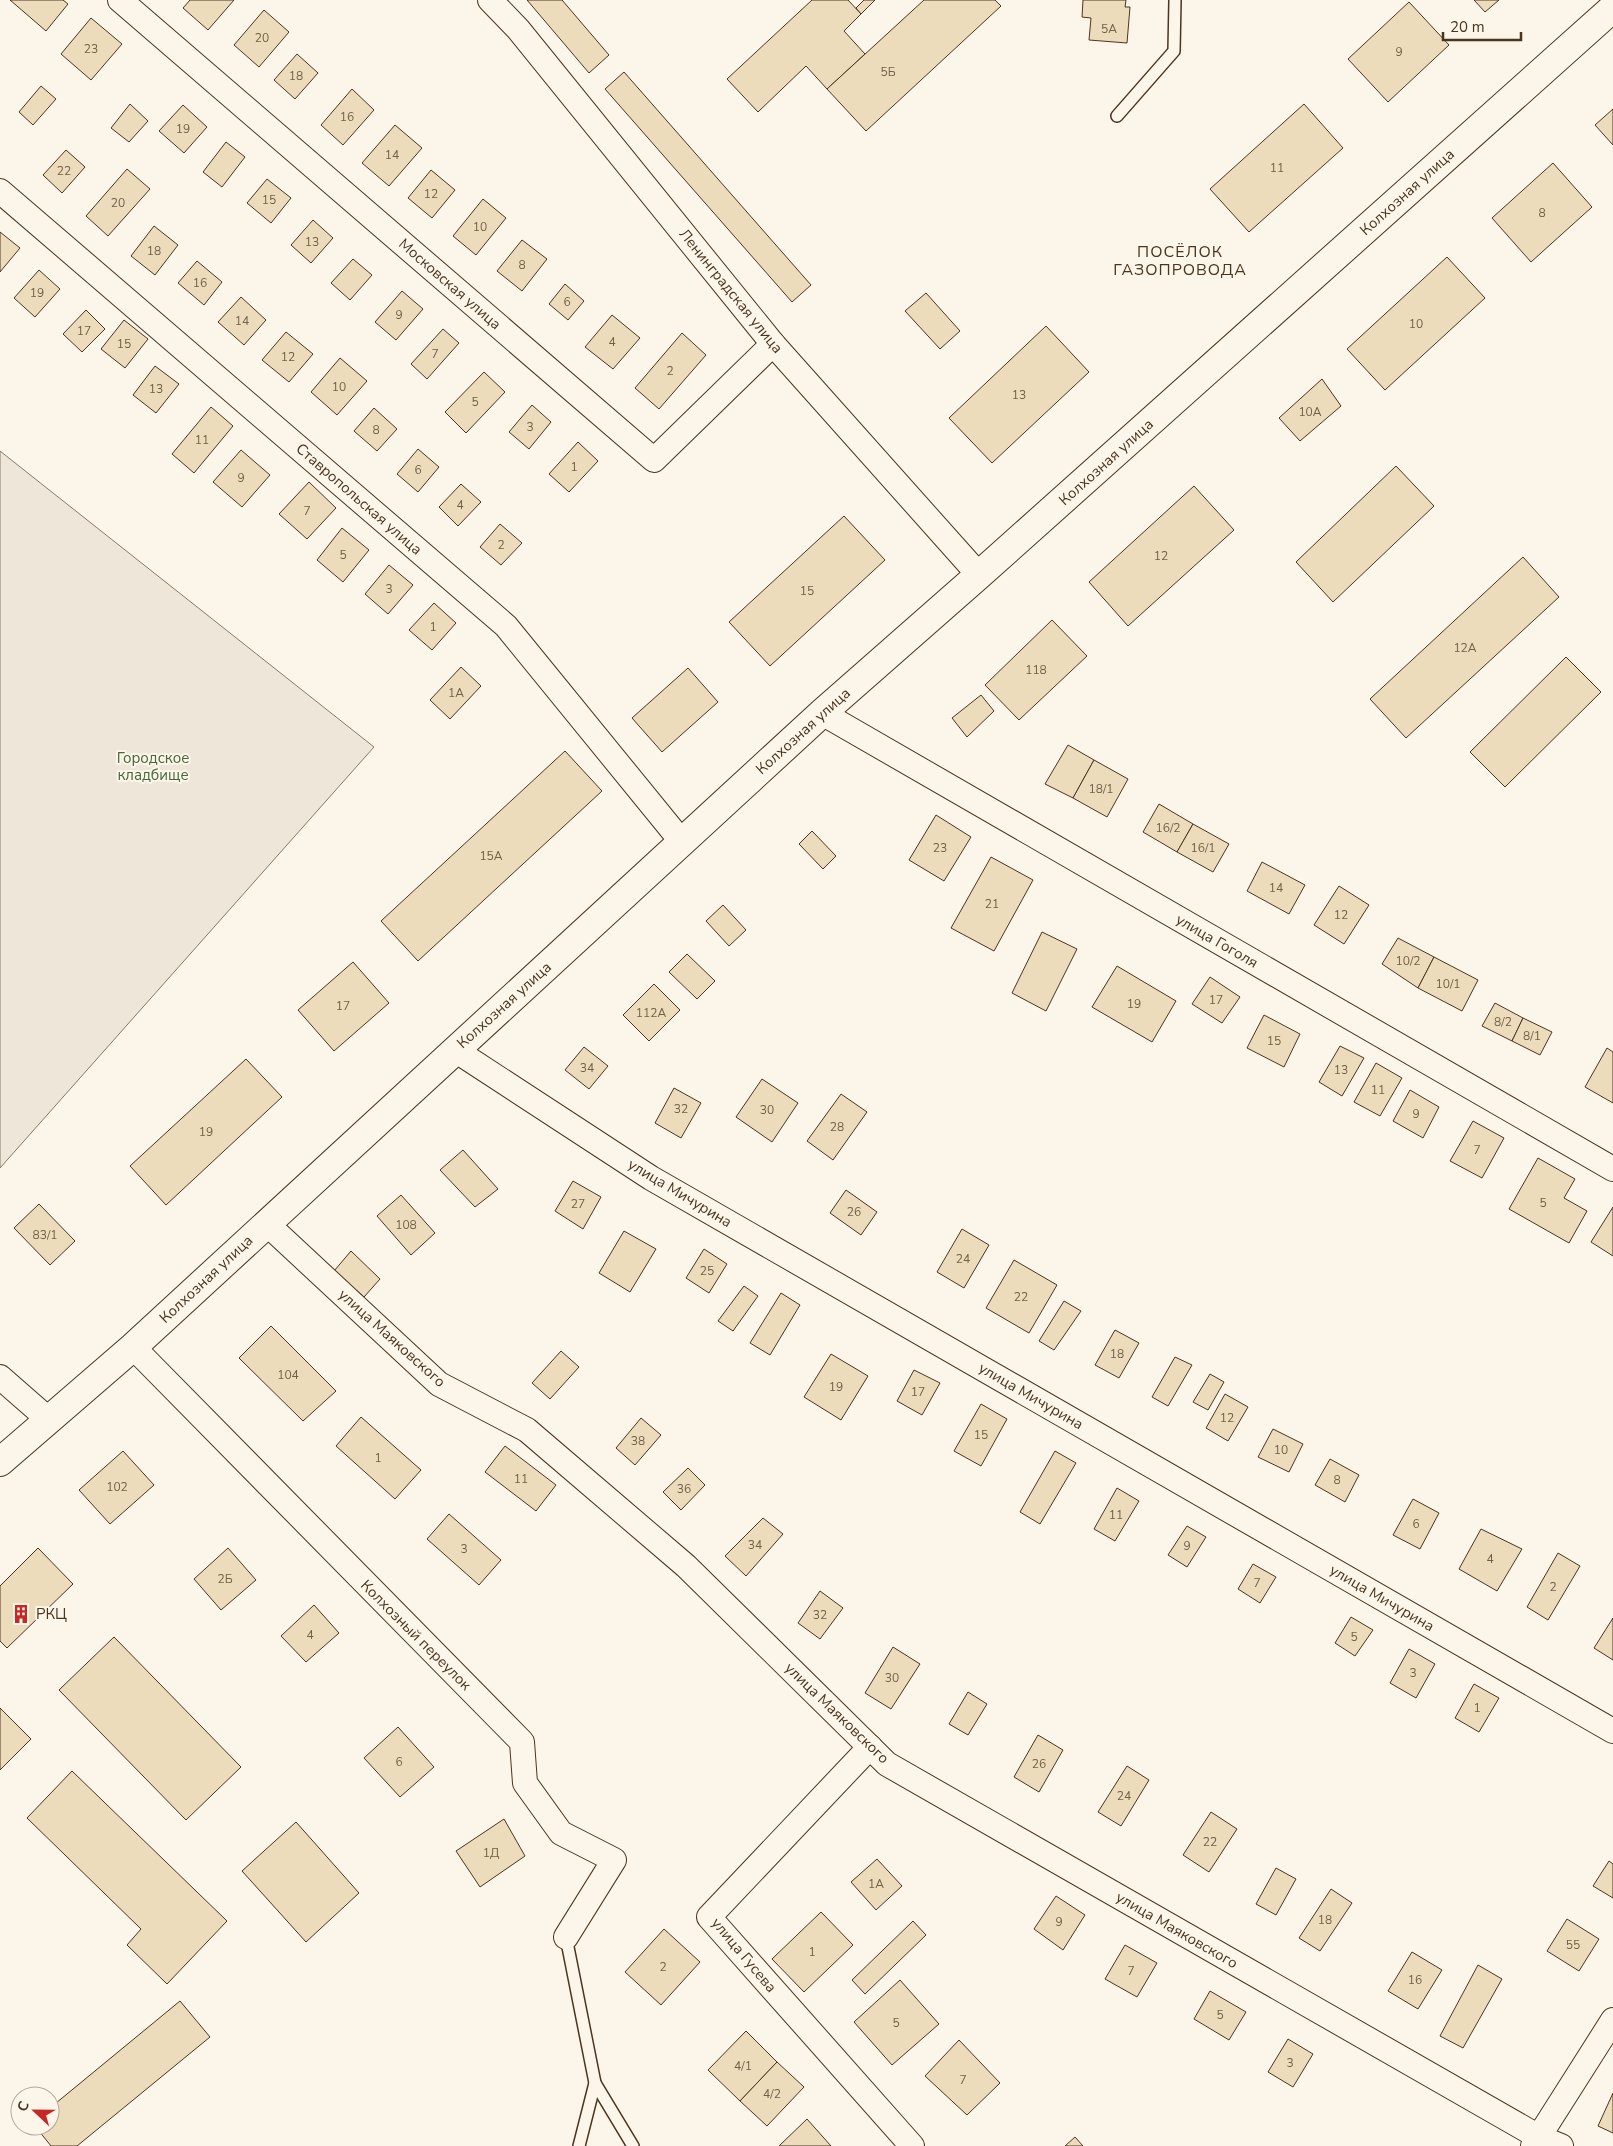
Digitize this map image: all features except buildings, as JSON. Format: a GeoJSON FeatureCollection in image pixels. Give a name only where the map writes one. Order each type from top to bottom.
{"type":"FeatureCollection","features":[{"type":"Feature","properties":{"kind":"main road","name":"Колхозная улица"},"geometry":{"type":"LineString","coordinates":[[0,1462],[133,1347],[822,713],[979,576],[1613,8]]}},
{"type":"Feature","properties":{"kind":"street","name":"Московская улица"},"geometry":{"type":"LineString","coordinates":[[120,0],[654,460],[773,344]]}},
{"type":"Feature","properties":{"kind":"street","name":"Ленинградская улица"},"geometry":{"type":"LineString","coordinates":[[490,0],[518,29],[773,344],[979,576]]}},
{"type":"Feature","properties":{"kind":"street","name":"Ставропольская улица"},"geometry":{"type":"LineString","coordinates":[[0,191],[506,626],[682,842]]}},
{"type":"Feature","properties":{"kind":"street","name":"улица Гоголя"},"geometry":{"type":"LineString","coordinates":[[822,713],[1613,1169]]}},
{"type":"Feature","properties":{"kind":"street","name":"улица Мичурина"},"geometry":{"type":"LineString","coordinates":[[455,1050],[651,1178],[1613,1731]]}},
{"type":"Feature","properties":{"kind":"street","name":"улица Маяковского"},"geometry":{"type":"LineString","coordinates":[[266,1223],[439,1384],[527,1430],[686,1566],[887,1764],[1536,2142],[1561,2146]]}},
{"type":"Feature","properties":{"kind":"street","name":"Колхозный переулок"},"geometry":{"type":"LineString","coordinates":[[133,1347],[522,1742],[525,1783],[561,1833],[614,1860],[566,1937]]}},
{"type":"Feature","properties":{"kind":"street"},"geometry":{"type":"LineString","coordinates":[[0,1377],[48,1419]]}},
{"type":"Feature","properties":{"kind":"street","name":"улица Гусева"},"geometry":{"type":"LineString","coordinates":[[870,1747],[709,1917],[912,2146]]}},
{"type":"Feature","properties":{"kind":"street"},"geometry":{"type":"LineString","coordinates":[[1536,2142],[1613,2020]]}},
{"type":"Feature","properties":{"kind":"lane"},"geometry":{"type":"LineString","coordinates":[[1117,116],[1174,51],[1175,0]]}},
{"type":"Feature","properties":{"kind":"lane"},"geometry":{"type":"LineString","coordinates":[[566,1937],[595,2083],[633,2146]]}},
{"type":"Feature","properties":{"kind":"lane"},"geometry":{"type":"LineString","coordinates":[[579,2146],[595,2083]]}},
{"type":"Feature","properties":{"kind":"green space","name":"Городское кладбище"},"geometry":{"type":"Polygon","coordinates":[[[0,451],[374,747],[0,1168],[0,451]]]}},
{"type":"Feature","properties":{"kind":"place","name":"РКЦ"},"geometry":{"type":"Point","coordinates":[21,1614]}},
{"type":"Feature","properties":{"kind":"district","name":"ПОСЁЛОК ГАЗОПРОВОДА"},"geometry":{"type":"Point","coordinates":[1180,261]}}]}
